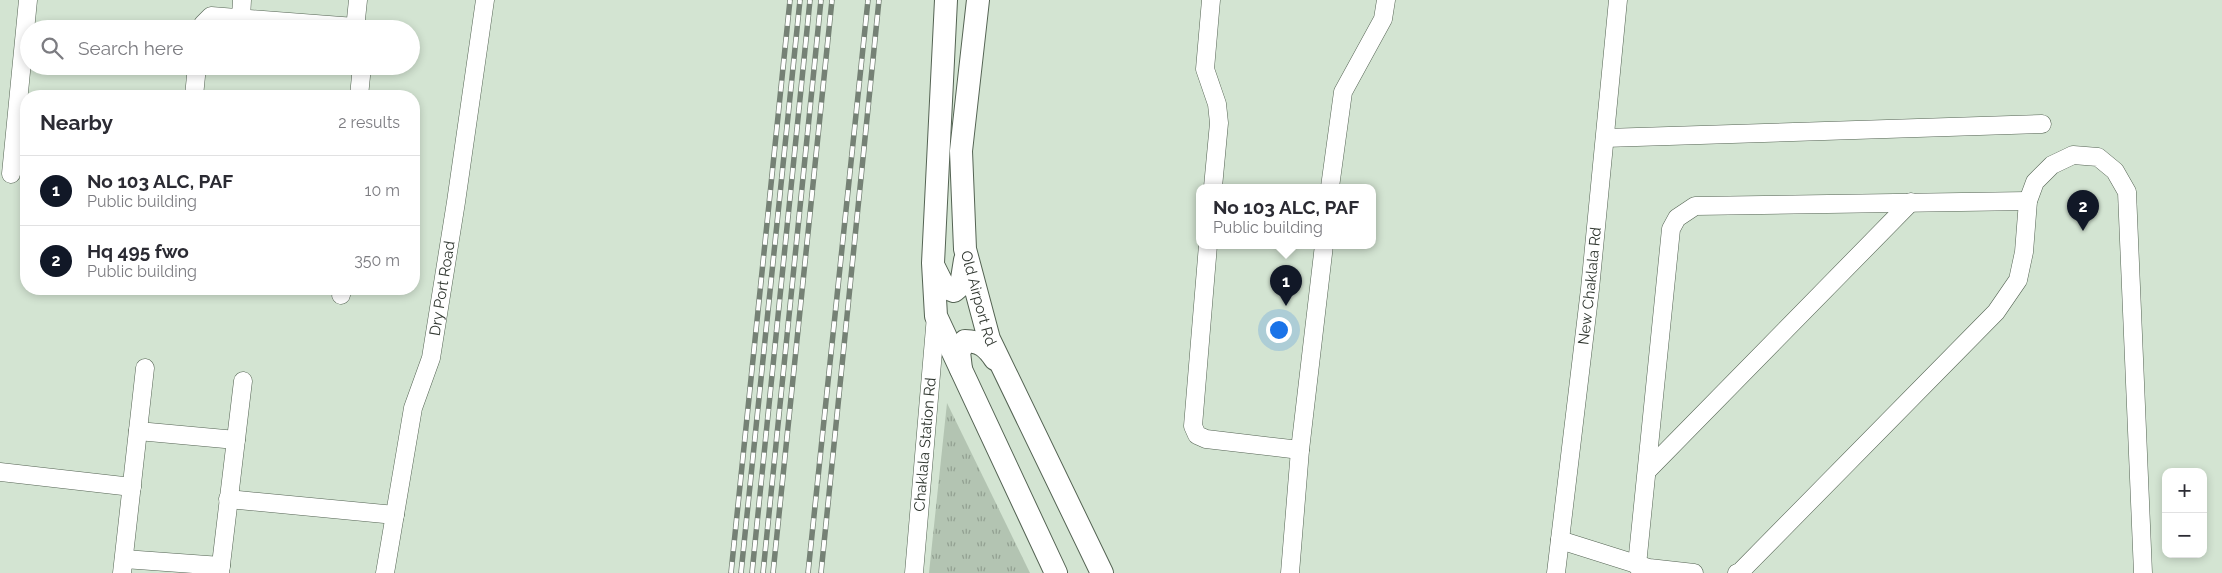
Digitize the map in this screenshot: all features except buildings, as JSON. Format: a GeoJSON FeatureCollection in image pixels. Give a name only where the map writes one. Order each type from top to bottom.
{"type":"FeatureCollection","features":[{"type":"Feature","properties":{"kind":"main road"},"geometry":{"type":"LineString","coordinates":[[946,0],[933,264],[936,316],[1056,573]]}},
{"type":"Feature","properties":{"kind":"main road","name":"Old Airport Rd"},"geometry":{"type":"LineString","coordinates":[[978,0],[961,151],[965,249],[984,324],[1002,368],[1102,573]]}},
{"type":"Feature","properties":{"kind":"main road"},"geometry":{"type":"LineString","coordinates":[[933,264],[944,287],[954,291],[961,285],[965,249]]}},
{"type":"Feature","properties":{"kind":"main road"},"geometry":{"type":"LineString","coordinates":[[962,373],[959,352],[965,341],[977,341],[984,345],[1002,368]]}},
{"type":"Feature","properties":{"kind":"street"},"geometry":{"type":"LineString","coordinates":[[26,20],[28,0]]}},
{"type":"Feature","properties":{"kind":"street"},"geometry":{"type":"LineString","coordinates":[[240,18],[242,0]]}},
{"type":"Feature","properties":{"kind":"street"},"geometry":{"type":"LineString","coordinates":[[356,20],[358,0]]}},
{"type":"Feature","properties":{"kind":"street","name":"Dry Port Road"},"geometry":{"type":"LineString","coordinates":[[385,573],[413,408],[431,358],[485,0]]}},
{"type":"Feature","properties":{"kind":"street"},"geometry":{"type":"LineString","coordinates":[[1211,0],[1205,69],[1218,104],[1219,123],[1213,184]]}},
{"type":"Feature","properties":{"kind":"street"},"geometry":{"type":"LineString","coordinates":[[1330,184],[1343,92],[1383,19],[1386,0]]}},
{"type":"Feature","properties":{"kind":"street","name":"New Chaklala Rd"},"geometry":{"type":"LineString","coordinates":[[1556,573],[1606,138],[1618,0]]}},
{"type":"Feature","properties":{"kind":"street"},"geometry":{"type":"LineString","coordinates":[[207,20],[211,16],[263,20]]}},
{"type":"Feature","properties":{"kind":"street"},"geometry":{"type":"LineString","coordinates":[[10,174],[20,75]]}},
{"type":"Feature","properties":{"kind":"street"},"geometry":{"type":"LineString","coordinates":[[195,90],[196,75]]}},
{"type":"Feature","properties":{"kind":"street"},"geometry":{"type":"LineString","coordinates":[[360,90],[361,75]]}},
{"type":"Feature","properties":{"kind":"street"},"geometry":{"type":"LineString","coordinates":[[1606,138],[2042,124]]}},
{"type":"Feature","properties":{"kind":"street"},"geometry":{"type":"LineString","coordinates":[[1736,573],[1740,572],[1996,312],[2018,280],[2024,252],[2028,201],[2035,182],[2052,165],[2073,155],[2098,157],[2115,170],[2127,192],[2143,573]]}},
{"type":"Feature","properties":{"kind":"street"},"geometry":{"type":"LineString","coordinates":[[1640,569],[1647,471],[1671,229],[1677,218],[1695,206],[2028,201]]}},
{"type":"Feature","properties":{"kind":"street"},"geometry":{"type":"LineString","coordinates":[[1647,471],[1911,202]]}},
{"type":"Feature","properties":{"kind":"street"},"geometry":{"type":"LineString","coordinates":[[1208,249],[1193,426],[1198,435],[1206,438],[1300,450]]}},
{"type":"Feature","properties":{"kind":"street"},"geometry":{"type":"LineString","coordinates":[[1290,573],[1300,450],[1324,249]]}},
{"type":"Feature","properties":{"kind":"street","name":"Chaklala Station Rd"},"geometry":{"type":"LineString","coordinates":[[914,573],[936,316]]}},
{"type":"Feature","properties":{"kind":"street"},"geometry":{"type":"LineString","coordinates":[[145,368],[123,566],[221,570],[243,381]]}},
{"type":"Feature","properties":{"kind":"street"},"geometry":{"type":"LineString","coordinates":[[138,431],[236,440]]}},
{"type":"Feature","properties":{"kind":"street"},"geometry":{"type":"LineString","coordinates":[[0,472],[132,487]]}},
{"type":"Feature","properties":{"kind":"street"},"geometry":{"type":"LineString","coordinates":[[228,499],[395,515]]}},
{"type":"Feature","properties":{"kind":"street"},"geometry":{"type":"LineString","coordinates":[[1560,540],[1640,569],[1694,573]]}},
{"type":"Feature","properties":{"kind":"green space"},"geometry":{"type":"Polygon","coordinates":[[[947,403],[1030,573],[929,573],[947,403]]]}},
{"type":"Feature","properties":{"kind":"railway"},"geometry":{"type":"LineString","coordinates":[[731,573],[790,0]]}},
{"type":"Feature","properties":{"kind":"railway"},"geometry":{"type":"LineString","coordinates":[[741,573],[800,0]]}},
{"type":"Feature","properties":{"kind":"railway"},"geometry":{"type":"LineString","coordinates":[[752,573],[810,0]]}},
{"type":"Feature","properties":{"kind":"railway"},"geometry":{"type":"LineString","coordinates":[[763,573],[821,0]]}},
{"type":"Feature","properties":{"kind":"railway"},"geometry":{"type":"LineString","coordinates":[[773,573],[832,0]]}},
{"type":"Feature","properties":{"kind":"railway"},"geometry":{"type":"LineString","coordinates":[[808,573],[868,0]]}},
{"type":"Feature","properties":{"kind":"railway"},"geometry":{"type":"LineString","coordinates":[[821,573],[879,0]]}},
{"type":"Feature","properties":{"kind":"place","name":"Hq 495 fwo"},"geometry":{"type":"Point","coordinates":[2083,231]}},
{"type":"Feature","properties":{"kind":"place","name":"No 103 ALC, PAF"},"geometry":{"type":"Point","coordinates":[1286,306]}}]}
